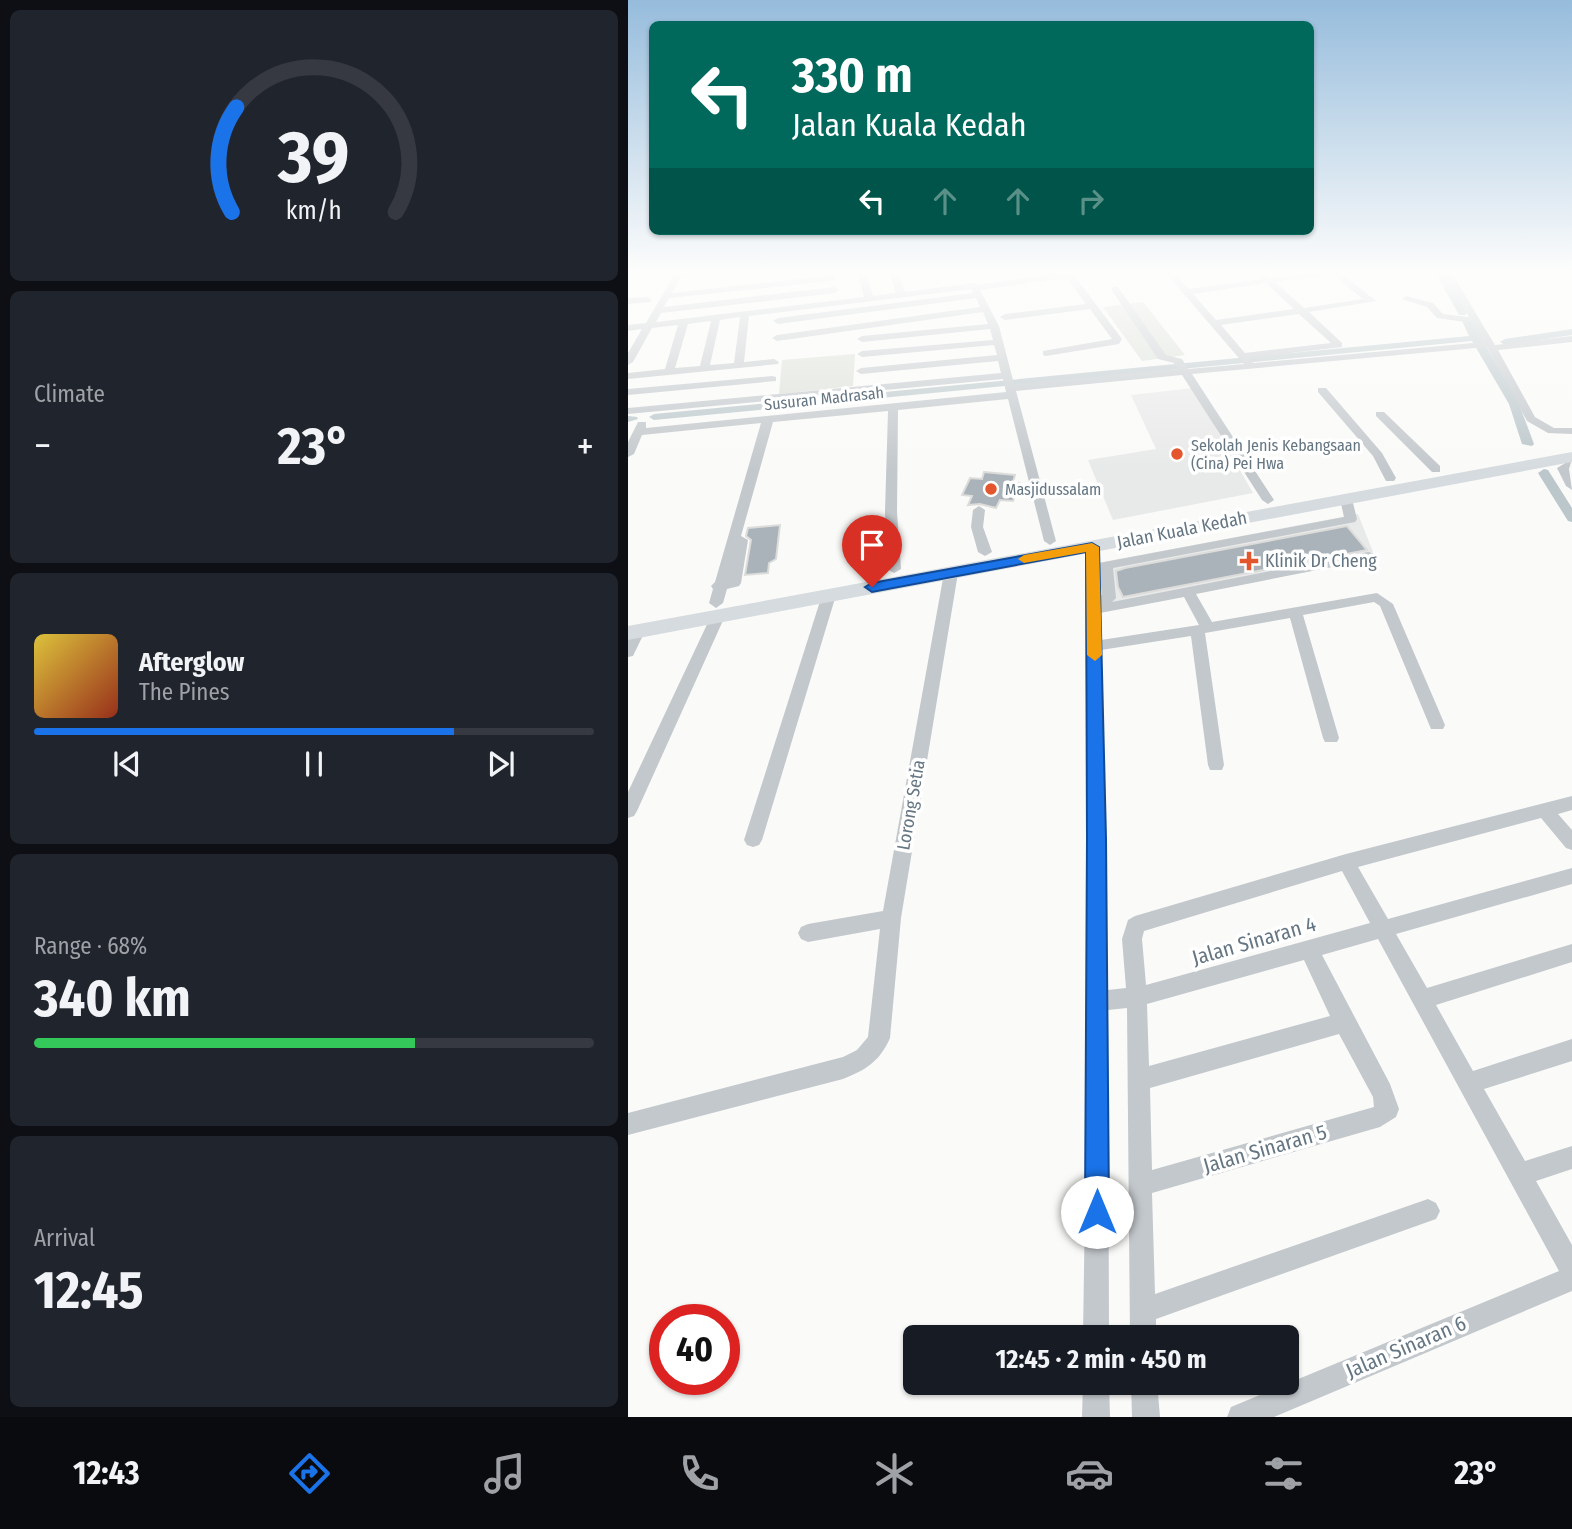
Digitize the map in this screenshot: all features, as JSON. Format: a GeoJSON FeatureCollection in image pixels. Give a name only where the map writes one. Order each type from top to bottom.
{"type":"FeatureCollection","features":[{"type":"Feature","properties":{"kind":"main road","name":"Jalan Kuala Kedah"},"geometry":{"type":"LineString","coordinates":[[632,627],[717,602],[986,552],[1274,506],[1346,499],[1501,464],[1550,449],[1570,456]]}},
{"type":"Feature","properties":{"kind":"main road","name":"Jalan Kuala Kedah"},"geometry":{"type":"LineString","coordinates":[[717,602],[829,595],[1092,547],[1436,469],[1570,456]]}},
{"type":"Feature","properties":{"kind":"street"},"geometry":{"type":"LineString","coordinates":[[628,362],[642,338]]}},
{"type":"Feature","properties":{"kind":"street"},"geometry":{"type":"LineString","coordinates":[[669,372],[679,338]]}},
{"type":"Feature","properties":{"kind":"street"},"geometry":{"type":"LineString","coordinates":[[704,369],[711,338]]}},
{"type":"Feature","properties":{"kind":"street"},"geometry":{"type":"LineString","coordinates":[[739,365],[742,338]]}},
{"type":"Feature","properties":{"kind":"street"},"geometry":{"type":"LineString","coordinates":[[770,398],[777,338]]}},
{"type":"Feature","properties":{"kind":"street"},"geometry":{"type":"LineString","coordinates":[[861,389],[862,339],[871,338]]}},
{"type":"Feature","properties":{"kind":"street"},"geometry":{"type":"LineString","coordinates":[[997,338],[1050,541]]}},
{"type":"Feature","properties":{"kind":"street"},"geometry":{"type":"LineString","coordinates":[[1046,353],[1116,342],[1116,338]]}},
{"type":"Feature","properties":{"kind":"street"},"geometry":{"type":"LineString","coordinates":[[1149,338],[1162,357],[1182,367],[1274,506],[1293,530]]}},
{"type":"Feature","properties":{"kind":"street"},"geometry":{"type":"LineString","coordinates":[[1227,338],[1247,360]]}},
{"type":"Feature","properties":{"kind":"street"},"geometry":{"type":"LineString","coordinates":[[1247,360],[1339,345],[1332,338]]}},
{"type":"Feature","properties":{"kind":"street"},"geometry":{"type":"LineString","coordinates":[[1484,338],[1534,422],[1552,431],[1572,431]]}},
{"type":"Feature","properties":{"kind":"street"},"geometry":{"type":"LineString","coordinates":[[628,411],[861,389],[1009,384],[1247,360],[1514,347],[1572,339]]}},
{"type":"Feature","properties":{"kind":"street"},"geometry":{"type":"LineString","coordinates":[[861,354],[998,342]]}},
{"type":"Feature","properties":{"kind":"street"},"geometry":{"type":"LineString","coordinates":[[861,371],[1002,358]]}},
{"type":"Feature","properties":{"kind":"street"},"geometry":{"type":"LineString","coordinates":[[628,376],[774,362]]}},
{"type":"Feature","properties":{"kind":"street"},"geometry":{"type":"LineString","coordinates":[[628,392],[772,379]]}},
{"type":"Feature","properties":{"kind":"street","name":"Susuran Madrasah"},"geometry":{"type":"LineString","coordinates":[[628,425],[641,428],[893,407],[1009,384]]}},
{"type":"Feature","properties":{"kind":"street"},"geometry":{"type":"LineString","coordinates":[[1322,390],[1378,455],[1390,478]]}},
{"type":"Feature","properties":{"kind":"street"},"geometry":{"type":"LineString","coordinates":[[893,407],[890,512],[894,569]]}},
{"type":"Feature","properties":{"kind":"street"},"geometry":{"type":"LineString","coordinates":[[628,454],[650,409]]}},
{"type":"Feature","properties":{"kind":"street"},"geometry":{"type":"LineString","coordinates":[[1380,414],[1436,469]]}},
{"type":"Feature","properties":{"kind":"street"},"geometry":{"type":"LineString","coordinates":[[628,811],[717,602],[768,419]]}},
{"type":"Feature","properties":{"kind":"street"},"geometry":{"type":"LineString","coordinates":[[1570,456],[1563,468],[1572,486]]}},
{"type":"Feature","properties":{"kind":"street"},"geometry":{"type":"LineString","coordinates":[[1099,567],[1351,519],[1346,499]]}},
{"type":"Feature","properties":{"kind":"street"},"geometry":{"type":"LineString","coordinates":[[979,510],[977,527],[986,552]]}},
{"type":"Feature","properties":{"kind":"street"},"geometry":{"type":"LineString","coordinates":[[717,602],[734,583],[742,538]]}},
{"type":"Feature","properties":{"kind":"street"},"geometry":{"type":"LineString","coordinates":[[1092,547],[1099,567],[1093,605],[1098,1001],[1096,1325]]}},
{"type":"Feature","properties":{"kind":"street"},"geometry":{"type":"LineString","coordinates":[[1093,605],[1188,592],[1368,556]]}},
{"type":"Feature","properties":{"kind":"street","name":"Lorong Setia"},"geometry":{"type":"LineString","coordinates":[[628,1124],[843,1068],[872,1053],[879,1038],[891,918],[951,573]]}},
{"type":"Feature","properties":{"kind":"street"},"geometry":{"type":"LineString","coordinates":[[1188,592],[1202,629],[1216,765]]}},
{"type":"Feature","properties":{"kind":"street"},"geometry":{"type":"LineString","coordinates":[[753,840],[829,595]]}},
{"type":"Feature","properties":{"kind":"street"},"geometry":{"type":"LineString","coordinates":[[1094,646],[1202,629],[1371,596],[1386,604],[1437,725]]}},
{"type":"Feature","properties":{"kind":"street"},"geometry":{"type":"LineString","coordinates":[[1295,611],[1331,738]]}},
{"type":"Feature","properties":{"kind":"street"},"geometry":{"type":"LineString","coordinates":[[628,652],[632,627]]}},
{"type":"Feature","properties":{"kind":"street"},"geometry":{"type":"LineString","coordinates":[[1143,1325],[1137,997],[1132,939],[1135,926],[1346,862],[1572,803]]}},
{"type":"Feature","properties":{"kind":"street"},"geometry":{"type":"LineString","coordinates":[[1545,810],[1572,843]]}},
{"type":"Feature","properties":{"kind":"street"},"geometry":{"type":"LineString","coordinates":[[1346,862],[1572,1270]]}},
{"type":"Feature","properties":{"kind":"street","name":"Jalan Sinaran 4"},"geometry":{"type":"LineString","coordinates":[[1098,1001],[1137,997],[1383,928],[1569,881]]}},
{"type":"Feature","properties":{"kind":"street"},"geometry":{"type":"LineString","coordinates":[[808,933],[891,918]]}},
{"type":"Feature","properties":{"kind":"street"},"geometry":{"type":"LineString","coordinates":[[1138,1080],[1344,1022],[1309,949]]}},
{"type":"Feature","properties":{"kind":"street"},"geometry":{"type":"LineString","coordinates":[[1423,999],[1572,953]]}},
{"type":"Feature","properties":{"kind":"street","name":"Jalan Sinaran 5"},"geometry":{"type":"LineString","coordinates":[[1140,1185],[1380,1116],[1388,1109],[1382,1092],[1344,1022]]}},
{"type":"Feature","properties":{"kind":"street"},"geometry":{"type":"LineString","coordinates":[[1469,1083],[1572,1050]]}},
{"type":"Feature","properties":{"kind":"street"},"geometry":{"type":"LineString","coordinates":[[1519,1175],[1572,1157]]}},
{"type":"Feature","properties":{"kind":"street"},"geometry":{"type":"LineString","coordinates":[[1142,1311],[1428,1211]]}},
{"type":"Feature","properties":{"kind":"street","name":"Jalan Sinaran 6"},"geometry":{"type":"LineString","coordinates":[[1241,1417],[1572,1278]]}},
{"type":"Feature","properties":{"kind":"street"},"geometry":{"type":"LineString","coordinates":[[1096,1395],[1096,1417]]}},
{"type":"Feature","properties":{"kind":"street"},"geometry":{"type":"LineString","coordinates":[[1145,1395],[1146,1417]]}},
{"type":"Feature","properties":{"kind":"shaded area"},"geometry":{"type":"Polygon","coordinates":[[[1125,338],[1172,338],[1185,355],[1142,361],[1125,338]]]}},
{"type":"Feature","properties":{"kind":"shaded area"},"geometry":{"type":"Polygon","coordinates":[[[855,354],[853,386],[779,394],[782,360],[855,354]]]}},
{"type":"Feature","properties":{"kind":"shaded area","name":"Sekolah Jenis Kebangsaan (Cina) Pei Hwa"},"geometry":{"type":"Polygon","coordinates":[[[1193,388],[1253,493],[1113,520],[1088,460],[1156,449],[1131,395],[1193,388]]]}},
{"type":"Feature","properties":{"kind":"shaded area"},"geometry":{"type":"Polygon","coordinates":[[[1358,514],[1373,552],[1089,608],[1087,565],[1358,514]]]}},
{"type":"Feature","properties":{"kind":"building","name":"Masjidussalam"},"geometry":{"type":"Polygon","coordinates":[[[984,472],[1015,475],[1013,482],[1020,483],[1013,501],[1000,500],[996,508],[980,504],[968,505],[972,496],[962,495],[970,478],[982,479],[984,472]]]}},
{"type":"Feature","properties":{"kind":"building"},"geometry":{"type":"Polygon","coordinates":[[[780,525],[776,559],[769,563],[768,573],[745,575],[751,540],[746,536],[748,528],[780,525]]]}},
{"type":"Feature","properties":{"kind":"building"},"geometry":{"type":"Polygon","coordinates":[[[1347,526],[1367,550],[1123,597],[1118,587],[1116,571],[1125,568],[1347,526]]]}},
{"type":"Feature","properties":{"kind":"waterway"},"geometry":{"type":"LineString","coordinates":[[654,417],[1474,338]]}},
{"type":"Feature","properties":{"kind":"waterway"},"geometry":{"type":"LineString","coordinates":[[1475,338],[1514,404],[1528,444]]}},
{"type":"Feature","properties":{"kind":"waterway"},"geometry":{"type":"LineString","coordinates":[[1505,342],[1531,338]]}},
{"type":"Feature","properties":{"kind":"waterway"},"geometry":{"type":"LineString","coordinates":[[628,419],[633,419]]}},
{"type":"Feature","properties":{"kind":"waterway"},"geometry":{"type":"LineString","coordinates":[[1544,473],[1572,518]]}},
{"type":"Feature","properties":{"kind":"slow traffic"},"geometry":{"type":"LineString","coordinates":[[1024,559],[1092,547],[1095,655]]}},
{"type":"Feature","properties":{"kind":"place","name":"Sekolah Jenis Kebangsaan (Cina) Pei Hwa"},"geometry":{"type":"Point","coordinates":[1177,454]}},
{"type":"Feature","properties":{"kind":"place","name":"Masjidussalam"},"geometry":{"type":"Point","coordinates":[991,489]}},
{"type":"Feature","properties":{"kind":"place","name":"Klinik Dr Cheng"},"geometry":{"type":"Point","coordinates":[1249,561]}},
{"type":"Feature","properties":{"kind":"route"},"geometry":{"type":"LineString","coordinates":[[872,587],[1092,547],[1098,1001],[1097,1212]]}}]}
